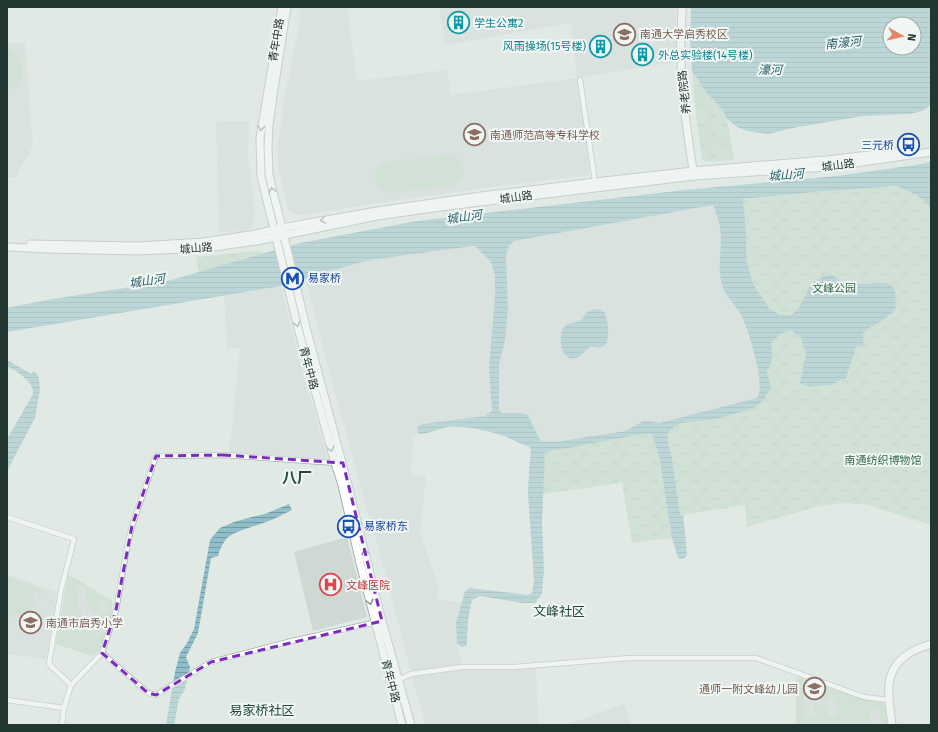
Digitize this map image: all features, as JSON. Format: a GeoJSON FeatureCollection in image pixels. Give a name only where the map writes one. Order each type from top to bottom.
{"type":"FeatureCollection","features":[{"type":"Feature","properties":{"kind":"main road","name":"青年中路"},"geometry":{"type":"LineString","coordinates":[[282,7],[260,138],[261,176],[275,233],[282,246],[295,286],[343,463],[402,725]]}},
{"type":"Feature","properties":{"kind":"main road","name":"青年中路"},"geometry":{"type":"LineString","coordinates":[[287,7],[273,95],[268,147],[269,175],[283,235],[282,246],[288,286],[300,336],[342,485],[360,563],[411,725]]}},
{"type":"Feature","properties":{"kind":"main road","name":"养老院路"},"geometry":{"type":"LineString","coordinates":[[682,7],[681,56],[683,91],[694,174]]}},
{"type":"Feature","properties":{"kind":"main road","name":"城山路"},"geometry":{"type":"LineString","coordinates":[[7,243],[138,246],[204,242],[256,234],[275,233],[283,235],[377,216],[440,206],[694,174],[909,151],[931,147]]}},
{"type":"Feature","properties":{"kind":"main road","name":"城山路"},"geometry":{"type":"LineString","coordinates":[[7,247],[137,251],[207,248],[256,241],[275,233],[281,228],[377,211],[481,196],[595,182],[694,174],[828,167],[931,152]]}},
{"type":"Feature","properties":{"kind":"main road"},"geometry":{"type":"LineString","coordinates":[[892,725],[888,683],[892,672],[900,660],[909,653],[931,644]]}},
{"type":"Feature","properties":{"kind":"street"},"geometry":{"type":"LineString","coordinates":[[580,80],[595,182]]}},
{"type":"Feature","properties":{"kind":"street"},"geometry":{"type":"LineString","coordinates":[[62,725],[64,708],[71,685],[102,653],[116,610],[132,526],[156,456],[223,455],[343,463]]}},
{"type":"Feature","properties":{"kind":"street"},"geometry":{"type":"LineString","coordinates":[[7,517],[74,539],[61,590],[49,664],[71,685]]}},
{"type":"Feature","properties":{"kind":"street"},"geometry":{"type":"LineString","coordinates":[[102,653],[148,693],[156,695],[211,662],[379,621]]}},
{"type":"Feature","properties":{"kind":"street"},"geometry":{"type":"LineString","coordinates":[[398,680],[411,674],[462,667],[514,666],[629,658],[756,658],[864,698],[889,700]]}},
{"type":"Feature","properties":{"kind":"street"},"geometry":{"type":"LineString","coordinates":[[7,700],[64,708]]}},
{"type":"Feature","properties":{"kind":"highlighted area"},"geometry":{"type":"Polygon","coordinates":[[[223,455],[343,463],[382,621],[211,662],[156,695],[148,693],[102,653],[116,610],[132,526],[156,456],[223,455]]]}},
{"type":"Feature","properties":{"kind":"shaded area"},"geometry":{"type":"Polygon","coordinates":[[[301,7],[351,7],[347,8],[357,81],[447,70],[451,95],[577,78],[571,23],[445,45],[439,7],[676,7],[677,62],[578,78],[590,175],[500,186],[303,215],[296,214],[291,212],[287,206],[278,168],[278,144],[301,7]]]}},
{"type":"Feature","properties":{"kind":"shaded area"},"geometry":{"type":"Polygon","coordinates":[[[7,43],[25,43],[33,146],[16,177],[7,178],[7,43]]]}},
{"type":"Feature","properties":{"kind":"shaded area"},"geometry":{"type":"Polygon","coordinates":[[[249,121],[248,157],[255,214],[254,221],[251,227],[245,231],[219,232],[216,122],[249,121]]]}},
{"type":"Feature","properties":{"kind":"shaded area"},"geometry":{"type":"Polygon","coordinates":[[[713,205],[720,221],[720,254],[726,294],[739,311],[755,357],[760,386],[759,395],[757,398],[659,423],[648,421],[626,431],[555,442],[544,442],[540,440],[528,415],[521,413],[508,414],[492,411],[485,416],[422,424],[418,426],[419,434],[413,437],[411,474],[426,477],[420,533],[439,588],[437,599],[461,603],[456,623],[457,644],[462,664],[411,671],[305,278],[370,260],[514,241],[713,205]]]}},
{"type":"Feature","properties":{"kind":"shaded area"},"geometry":{"type":"Polygon","coordinates":[[[281,286],[298,355],[328,460],[310,463],[229,455],[240,348],[227,349],[224,296],[281,286]]]}},
{"type":"Feature","properties":{"kind":"shaded area","name":"文峰医院"},"geometry":{"type":"Polygon","coordinates":[[[347,537],[367,617],[313,631],[294,552],[347,537]]]}},
{"type":"Feature","properties":{"kind":"shaded area","name":"南通市启秀小学"},"geometry":{"type":"Polygon","coordinates":[[[7,574],[57,592],[46,659],[7,654],[7,574]]]}},
{"type":"Feature","properties":{"kind":"shaded area"},"geometry":{"type":"Polygon","coordinates":[[[68,574],[112,601],[112,612],[100,649],[93,656],[56,644],[68,574]]]}},
{"type":"Feature","properties":{"kind":"shaded area"},"geometry":{"type":"Polygon","coordinates":[[[536,666],[538,725],[426,725],[412,677],[464,670],[536,666]]]}},
{"type":"Feature","properties":{"kind":"shaded area","name":"通师一附文峰幼儿园"},"geometry":{"type":"Polygon","coordinates":[[[796,677],[870,701],[884,702],[887,725],[796,725],[796,677]]]}},
{"type":"Feature","properties":{"kind":"shaded area"},"geometry":{"type":"Polygon","coordinates":[[[624,704],[631,725],[566,725],[624,704]]]}},
{"type":"Feature","properties":{"kind":"green space"},"geometry":{"type":"Polygon","coordinates":[[[7,48],[12,50],[19,58],[22,74],[15,86],[7,91],[7,48]]]}},
{"type":"Feature","properties":{"kind":"green space"},"geometry":{"type":"Polygon","coordinates":[[[692,71],[706,92],[722,109],[727,119],[734,160],[705,162],[702,158],[692,71]]]}},
{"type":"Feature","properties":{"kind":"green space"},"geometry":{"type":"Polygon","coordinates":[[[452,155],[460,162],[463,169],[462,177],[455,185],[388,193],[382,191],[376,184],[376,172],[381,164],[385,162],[452,155]]]}},
{"type":"Feature","properties":{"kind":"green space","name":"文峰公园"},"geometry":{"type":"Polygon","coordinates":[[[897,186],[915,194],[931,207],[931,525],[868,505],[845,503],[820,506],[747,527],[745,505],[683,515],[687,555],[685,558],[681,559],[678,557],[672,538],[632,543],[622,483],[542,494],[545,453],[544,442],[555,442],[626,431],[643,421],[659,423],[757,398],[759,381],[758,369],[754,355],[739,311],[726,294],[721,280],[721,233],[713,205],[782,195],[897,186]]]}},
{"type":"Feature","properties":{"kind":"green space"},"geometry":{"type":"Polygon","coordinates":[[[255,251],[268,252],[198,272],[197,257],[255,251]]]}},
{"type":"Feature","properties":{"kind":"green space"},"geometry":{"type":"Polygon","coordinates":[[[68,574],[112,601],[112,612],[100,649],[93,656],[56,644],[68,574]],[[78,587],[81,622],[93,622],[92,633],[99,635],[102,631],[101,614],[93,614],[93,611],[89,611],[87,587],[78,587]],[[99,601],[99,612],[108,612],[108,601],[99,601]]]}},
{"type":"Feature","properties":{"kind":"green space"},"geometry":{"type":"Polygon","coordinates":[[[7,577],[43,590],[41,594],[32,591],[34,597],[32,608],[24,615],[19,617],[7,616],[7,577]]]}},
{"type":"Feature","properties":{"kind":"green space","name":"通师一附文峰幼儿园"},"geometry":{"type":"Polygon","coordinates":[[[796,677],[870,701],[884,702],[887,725],[881,725],[879,710],[870,711],[871,725],[857,725],[856,721],[847,722],[847,725],[796,725],[796,677]],[[813,691],[803,692],[805,718],[815,717],[814,704],[827,703],[828,716],[837,715],[836,697],[827,698],[827,700],[814,701],[813,691]]]}},
{"type":"Feature","properties":{"kind":"water","name":"濠河"},"geometry":{"type":"Polygon","coordinates":[[[691,7],[931,7],[931,105],[922,111],[909,114],[863,116],[767,134],[747,131],[737,127],[727,119],[722,109],[706,92],[692,71],[690,36],[691,7]]]}},
{"type":"Feature","properties":{"kind":"water","name":"城山河"},"geometry":{"type":"Polygon","coordinates":[[[931,162],[931,207],[915,194],[897,186],[743,199],[746,231],[746,258],[753,284],[769,308],[780,315],[791,315],[799,308],[811,284],[822,277],[831,274],[842,282],[856,284],[887,283],[892,286],[895,291],[896,307],[891,314],[867,329],[863,334],[864,345],[856,347],[846,378],[831,385],[809,387],[800,383],[806,354],[801,338],[791,330],[780,334],[771,343],[772,359],[767,372],[771,388],[763,401],[752,409],[716,419],[680,423],[671,429],[667,435],[680,515],[683,515],[687,555],[685,558],[681,559],[678,557],[672,538],[660,461],[653,436],[649,433],[553,450],[545,453],[542,523],[544,570],[542,594],[535,603],[522,603],[480,596],[472,600],[468,622],[467,645],[463,647],[457,644],[456,623],[465,591],[470,588],[528,595],[532,593],[534,581],[528,494],[530,447],[504,436],[477,429],[449,427],[419,434],[417,429],[418,426],[422,424],[485,416],[492,411],[489,369],[495,295],[495,276],[491,262],[474,246],[370,260],[281,286],[7,332],[7,308],[52,299],[164,282],[300,243],[417,221],[684,190],[837,176],[931,162]],[[713,205],[514,241],[508,247],[506,257],[508,308],[505,340],[499,364],[499,411],[502,413],[521,413],[528,415],[540,440],[544,442],[555,442],[626,431],[643,421],[659,423],[757,398],[760,381],[751,341],[739,311],[726,294],[721,280],[721,233],[713,205]]]}},
{"type":"Feature","properties":{"kind":"water"},"geometry":{"type":"Polygon","coordinates":[[[598,309],[604,312],[607,319],[608,333],[605,346],[590,347],[576,358],[567,356],[561,342],[564,327],[568,324],[581,320],[589,311],[598,309]]]}},
{"type":"Feature","properties":{"kind":"water"},"geometry":{"type":"Polygon","coordinates":[[[7,360],[30,373],[35,372],[39,377],[40,390],[35,418],[7,471],[7,439],[33,394],[33,389],[28,381],[7,366],[7,360]]]}},
{"type":"Feature","properties":{"kind":"water"},"geometry":{"type":"Polygon","coordinates":[[[289,504],[292,510],[269,521],[229,536],[220,549],[218,556],[211,558],[198,633],[186,657],[190,667],[185,689],[179,699],[174,725],[166,725],[175,672],[180,653],[194,629],[210,540],[220,528],[234,522],[265,514],[289,504]]]}},
{"type":"Feature","properties":{"kind":"place","name":"学生公寓2"},"geometry":{"type":"Point","coordinates":[459,23]}},
{"type":"Feature","properties":{"kind":"place","name":"南通大学启秀校区"},"geometry":{"type":"Point","coordinates":[624,34]}},
{"type":"Feature","properties":{"kind":"place","name":"风雨操场(15号楼)"},"geometry":{"type":"Point","coordinates":[601,46]}},
{"type":"Feature","properties":{"kind":"place","name":"外总实验楼(14号楼)"},"geometry":{"type":"Point","coordinates":[642,55]}},
{"type":"Feature","properties":{"kind":"place","name":"南通师范高等专科学校"},"geometry":{"type":"Point","coordinates":[474,135]}},
{"type":"Feature","properties":{"kind":"place","name":"三元桥"},"geometry":{"type":"Point","coordinates":[909,145]}},
{"type":"Feature","properties":{"kind":"place","name":"易家桥"},"geometry":{"type":"Point","coordinates":[292,278]}},
{"type":"Feature","properties":{"kind":"place","name":"易家桥东"},"geometry":{"type":"Point","coordinates":[348,526]}},
{"type":"Feature","properties":{"kind":"place","name":"文峰医院"},"geometry":{"type":"Point","coordinates":[330,585]}},
{"type":"Feature","properties":{"kind":"place","name":"南通市启秀小学"},"geometry":{"type":"Point","coordinates":[30,623]}},
{"type":"Feature","properties":{"kind":"place","name":"通师一附文峰幼儿园"},"geometry":{"type":"Point","coordinates":[814,689]}},
{"type":"Feature","properties":{"kind":"district","name":"八厂"},"geometry":{"type":"Point","coordinates":[297,478]}},
{"type":"Feature","properties":{"kind":"district","name":"文峰社区"},"geometry":{"type":"Point","coordinates":[559,611]}},
{"type":"Feature","properties":{"kind":"district","name":"易家桥社区"},"geometry":{"type":"Point","coordinates":[262,710]}},
{"type":"Feature","properties":{"kind":"water label","name":"南濠河"},"geometry":{"type":"Point","coordinates":[843,43]}},
{"type":"Feature","properties":{"kind":"park label","name":"南通纺织博物馆"},"geometry":{"type":"Point","coordinates":[883,460]}}]}
